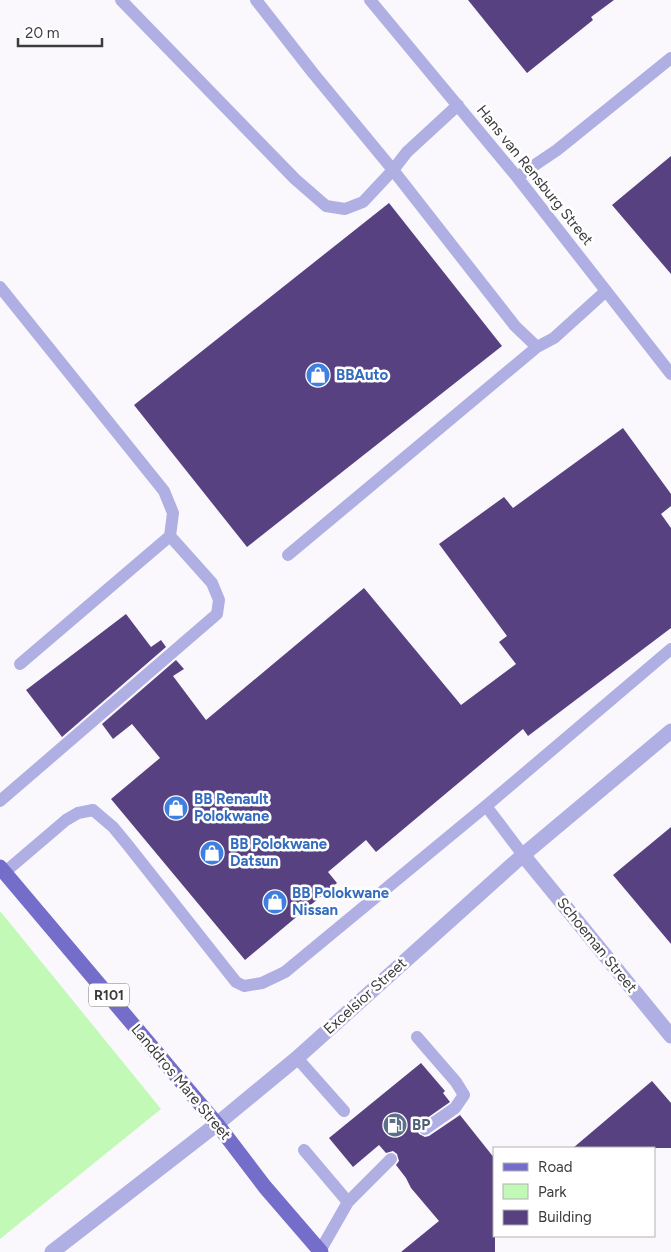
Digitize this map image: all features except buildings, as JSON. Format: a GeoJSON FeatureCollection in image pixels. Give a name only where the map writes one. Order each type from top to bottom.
{"type":"FeatureCollection","features":[{"type":"Feature","properties":{"kind":"main road","name":"Landdros Mare Street"},"geometry":{"type":"LineString","coordinates":[[2,869],[217,1124],[265,1187],[320,1251]]}},
{"type":"Feature","properties":{"kind":"street","name":"Excelsior Street"},"geometry":{"type":"LineString","coordinates":[[52,1252],[217,1124],[297,1058],[523,855],[671,731]]}},
{"type":"Feature","properties":{"kind":"street","name":"Schoeman Street"},"geometry":{"type":"LineString","coordinates":[[523,855],[671,1036]]}},
{"type":"Feature","properties":{"kind":"lane"},"geometry":{"type":"LineString","coordinates":[[120,0],[296,179],[326,206],[345,208],[363,202],[407,152],[458,105]]}},
{"type":"Feature","properties":{"kind":"lane"},"geometry":{"type":"LineString","coordinates":[[256,0],[393,170],[515,326],[537,347]]}},
{"type":"Feature","properties":{"kind":"lane","name":"Hans van Rensburg Street"},"geometry":{"type":"LineString","coordinates":[[370,0],[517,177],[671,374]]}},
{"type":"Feature","properties":{"kind":"lane"},"geometry":{"type":"LineString","coordinates":[[517,177],[557,150],[671,58]]}},
{"type":"Feature","properties":{"kind":"lane"},"geometry":{"type":"LineString","coordinates":[[0,288],[164,491],[173,513],[170,536],[20,664]]}},
{"type":"Feature","properties":{"kind":"lane"},"geometry":{"type":"LineString","coordinates":[[288,555],[537,347],[554,338],[606,291]]}},
{"type":"Feature","properties":{"kind":"lane"},"geometry":{"type":"LineString","coordinates":[[0,801],[217,614],[219,600],[212,582],[170,536]]}},
{"type":"Feature","properties":{"kind":"lane"},"geometry":{"type":"LineString","coordinates":[[2,869],[66,820],[78,813],[93,810],[118,833],[236,982],[244,986],[262,982],[285,972],[486,806],[671,649]]}},
{"type":"Feature","properties":{"kind":"lane"},"geometry":{"type":"LineString","coordinates":[[486,806],[523,855]]}},
{"type":"Feature","properties":{"kind":"lane"},"geometry":{"type":"LineString","coordinates":[[417,1037],[456,1082],[464,1095],[455,1108],[425,1129]]}},
{"type":"Feature","properties":{"kind":"lane"},"geometry":{"type":"LineString","coordinates":[[297,1058],[344,1111]]}},
{"type":"Feature","properties":{"kind":"lane"},"geometry":{"type":"LineString","coordinates":[[304,1150],[348,1202]]}},
{"type":"Feature","properties":{"kind":"lane"},"geometry":{"type":"LineString","coordinates":[[320,1251],[348,1202],[391,1159]]}},
{"type":"Feature","properties":{"kind":"green space"},"geometry":{"type":"Polygon","coordinates":[[[0,911],[161,1109],[0,1239],[0,911]]]}},
{"type":"Feature","properties":{"kind":"place","name":"BBAuto"},"geometry":{"type":"Point","coordinates":[318,375]}},
{"type":"Feature","properties":{"kind":"place","name":"BB Renault Polokwane"},"geometry":{"type":"Point","coordinates":[176,808]}},
{"type":"Feature","properties":{"kind":"place","name":"BB Polokwane Datsun"},"geometry":{"type":"Point","coordinates":[212,853]}},
{"type":"Feature","properties":{"kind":"place","name":"BB Polokwane Nissan"},"geometry":{"type":"Point","coordinates":[275,902]}},
{"type":"Feature","properties":{"kind":"place","name":"BP"},"geometry":{"type":"Point","coordinates":[395,1125]}}]}
